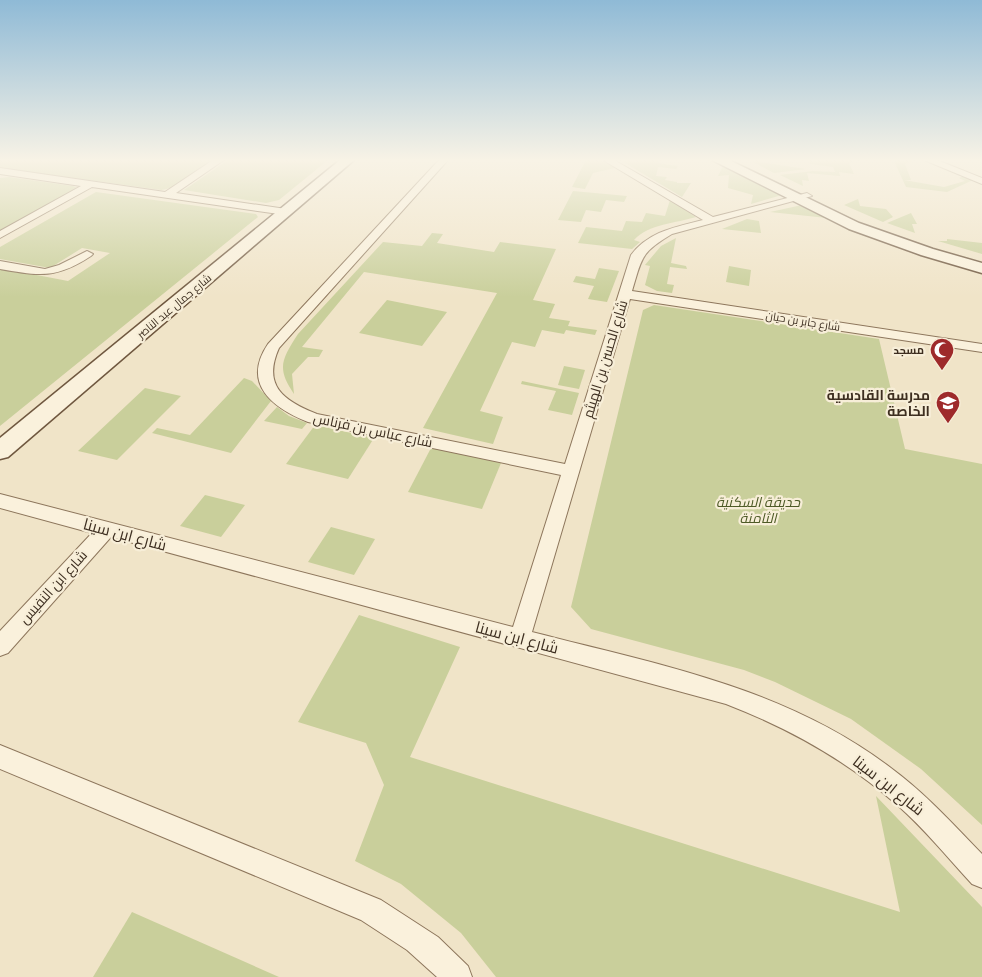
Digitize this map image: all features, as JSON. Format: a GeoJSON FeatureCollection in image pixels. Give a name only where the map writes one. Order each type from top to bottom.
{"type":"FeatureCollection","features":[{"type":"Feature","properties":{"kind":"main road","name":"شارع جمال عبد الناصر"},"geometry":{"type":"LineString","coordinates":[[0,451],[285,206]]}},
{"type":"Feature","properties":{"kind":"main road","name":"شارع جمال عبد الناصر"},"geometry":{"type":"LineString","coordinates":[[0,431],[286,206]]}},
{"type":"Feature","properties":{"kind":"main road"},"geometry":{"type":"LineString","coordinates":[[819,206],[877,235],[982,268]]}},
{"type":"Feature","properties":{"kind":"main road"},"geometry":{"type":"LineString","coordinates":[[824,206],[888,231],[982,261]]}},
{"type":"Feature","properties":{"kind":"street"},"geometry":{"type":"LineString","coordinates":[[0,235],[52,206]]}},
{"type":"Feature","properties":{"kind":"street"},"geometry":{"type":"LineString","coordinates":[[241,206],[279,211]]}},
{"type":"Feature","properties":{"kind":"street","name":"شارع عباس بن فرناس"},"geometry":{"type":"LineString","coordinates":[[403,206],[274,347],[265,368],[267,383],[283,404],[314,418],[571,471]]}},
{"type":"Feature","properties":{"kind":"street"},"geometry":{"type":"LineString","coordinates":[[686,206],[711,220]]}},
{"type":"Feature","properties":{"kind":"street","name":"شارع الحسن بن الهيثم"},"geometry":{"type":"LineString","coordinates":[[520,638],[634,261],[647,244],[668,232],[768,206]]}},
{"type":"Feature","properties":{"kind":"street"},"geometry":{"type":"LineString","coordinates":[[0,265],[50,273],[66,268],[87,254]]}},
{"type":"Feature","properties":{"kind":"street","name":"شارع جابر بن حيان"},"geometry":{"type":"LineString","coordinates":[[624,294],[982,348]]}},
{"type":"Feature","properties":{"kind":"street","name":"شارع ابن سينا"},"geometry":{"type":"LineString","coordinates":[[0,501],[726,693],[781,714],[838,746],[897,789],[927,815],[982,874]]}},
{"type":"Feature","properties":{"kind":"street","name":"شارع ابن النفيس"},"geometry":{"type":"LineString","coordinates":[[0,646],[106,529]]}},
{"type":"Feature","properties":{"kind":"street"},"geometry":{"type":"LineString","coordinates":[[0,756],[372,910],[425,945],[457,977]]}},
{"type":"Feature","properties":{"kind":"green space"},"geometry":{"type":"Polygon","coordinates":[[[0,206],[47,206],[0,233],[0,206]]]}},
{"type":"Feature","properties":{"kind":"green space"},"geometry":{"type":"Polygon","coordinates":[[[72,206],[195,206],[256,214],[258,217],[0,426],[0,268],[68,281],[110,253],[82,248],[50,268],[0,259],[0,247],[72,206]]]}},
{"type":"Feature","properties":{"kind":"green space"},"geometry":{"type":"Polygon","coordinates":[[[565,206],[604,206],[601,212],[586,210],[581,222],[558,220],[565,206]]]}},
{"type":"Feature","properties":{"kind":"green space"},"geometry":{"type":"Polygon","coordinates":[[[668,206],[679,206],[696,217],[647,230],[634,240],[640,242],[632,249],[578,243],[586,227],[622,231],[626,221],[642,222],[646,213],[665,216],[668,206]]]}},
{"type":"Feature","properties":{"kind":"green space"},"geometry":{"type":"Polygon","coordinates":[[[803,206],[827,218],[770,212],[803,206]]]}},
{"type":"Feature","properties":{"kind":"green space"},"geometry":{"type":"Polygon","coordinates":[[[845,206],[886,209],[893,217],[883,222],[845,206]]]}},
{"type":"Feature","properties":{"kind":"green space"},"geometry":{"type":"Polygon","coordinates":[[[911,213],[917,224],[912,224],[915,233],[887,223],[911,213]]]}},
{"type":"Feature","properties":{"kind":"green space"},"geometry":{"type":"Polygon","coordinates":[[[747,219],[759,221],[761,233],[722,229],[747,219]]]}},
{"type":"Feature","properties":{"kind":"green space"},"geometry":{"type":"Polygon","coordinates":[[[432,233],[443,234],[437,243],[494,252],[500,242],[556,249],[533,300],[555,304],[549,318],[570,321],[568,326],[597,330],[595,335],[566,330],[564,334],[542,330],[535,347],[512,342],[480,411],[503,417],[493,444],[423,428],[497,293],[364,272],[302,347],[323,350],[319,357],[308,357],[292,374],[294,394],[285,377],[283,364],[285,357],[298,334],[383,242],[422,246],[432,233]]]}},
{"type":"Feature","properties":{"kind":"green space"},"geometry":{"type":"Polygon","coordinates":[[[676,238],[671,263],[686,266],[687,269],[670,267],[667,284],[674,285],[672,293],[657,291],[645,285],[650,266],[645,265],[661,246],[676,238]]]}},
{"type":"Feature","properties":{"kind":"green space"},"geometry":{"type":"Polygon","coordinates":[[[947,239],[982,243],[982,254],[938,241],[947,241],[947,239]]]}},
{"type":"Feature","properties":{"kind":"green space"},"geometry":{"type":"Polygon","coordinates":[[[729,266],[751,270],[749,286],[726,282],[729,266]]]}},
{"type":"Feature","properties":{"kind":"green space"},"geometry":{"type":"Polygon","coordinates":[[[599,268],[619,271],[607,302],[588,299],[594,286],[573,282],[576,276],[595,279],[599,268]]]}},
{"type":"Feature","properties":{"kind":"green space"},"geometry":{"type":"Polygon","coordinates":[[[387,300],[447,312],[422,346],[359,333],[387,300]]]}},
{"type":"Feature","properties":{"kind":"green space","name":"حديقة السكنية الثامنة"},"geometry":{"type":"Polygon","coordinates":[[[654,305],[879,339],[905,449],[982,464],[982,825],[921,769],[851,719],[775,682],[744,670],[591,629],[571,607],[643,310],[654,305]]]}},
{"type":"Feature","properties":{"kind":"green space"},"geometry":{"type":"Polygon","coordinates":[[[564,366],[585,370],[579,389],[558,385],[564,366]]]}},
{"type":"Feature","properties":{"kind":"green space"},"geometry":{"type":"Polygon","coordinates":[[[244,378],[252,381],[271,401],[231,453],[152,433],[157,428],[190,435],[244,378]]]}},
{"type":"Feature","properties":{"kind":"green space"},"geometry":{"type":"Polygon","coordinates":[[[522,381],[579,393],[572,415],[548,410],[556,391],[521,384],[522,381]]]}},
{"type":"Feature","properties":{"kind":"green space"},"geometry":{"type":"Polygon","coordinates":[[[145,388],[181,396],[117,460],[78,451],[145,388]]]}},
{"type":"Feature","properties":{"kind":"green space"},"geometry":{"type":"Polygon","coordinates":[[[277,407],[289,416],[307,423],[302,429],[264,421],[277,407]]]}},
{"type":"Feature","properties":{"kind":"green space"},"geometry":{"type":"Polygon","coordinates":[[[315,425],[374,438],[348,479],[286,464],[315,425]]]}},
{"type":"Feature","properties":{"kind":"green space"},"geometry":{"type":"Polygon","coordinates":[[[431,448],[501,463],[482,509],[408,492],[431,448]]]}},
{"type":"Feature","properties":{"kind":"green space"},"geometry":{"type":"Polygon","coordinates":[[[205,495],[245,505],[221,537],[180,526],[205,495]]]}},
{"type":"Feature","properties":{"kind":"green space"},"geometry":{"type":"Polygon","coordinates":[[[331,527],[375,539],[354,575],[308,562],[331,527]]]}},
{"type":"Feature","properties":{"kind":"green space"},"geometry":{"type":"Polygon","coordinates":[[[359,615],[460,647],[410,757],[900,912],[876,796],[982,907],[982,977],[496,977],[461,933],[401,884],[355,861],[384,785],[366,743],[298,722],[359,615]]]}},
{"type":"Feature","properties":{"kind":"green space"},"geometry":{"type":"Polygon","coordinates":[[[132,912],[279,977],[93,977],[132,912]]]}},
{"type":"Feature","properties":{"kind":"place","name":"مسجد"},"geometry":{"type":"Point","coordinates":[942,371]}},
{"type":"Feature","properties":{"kind":"place","name":"مدرسة القادسية الخاصة"},"geometry":{"type":"Point","coordinates":[948,424]}}]}
